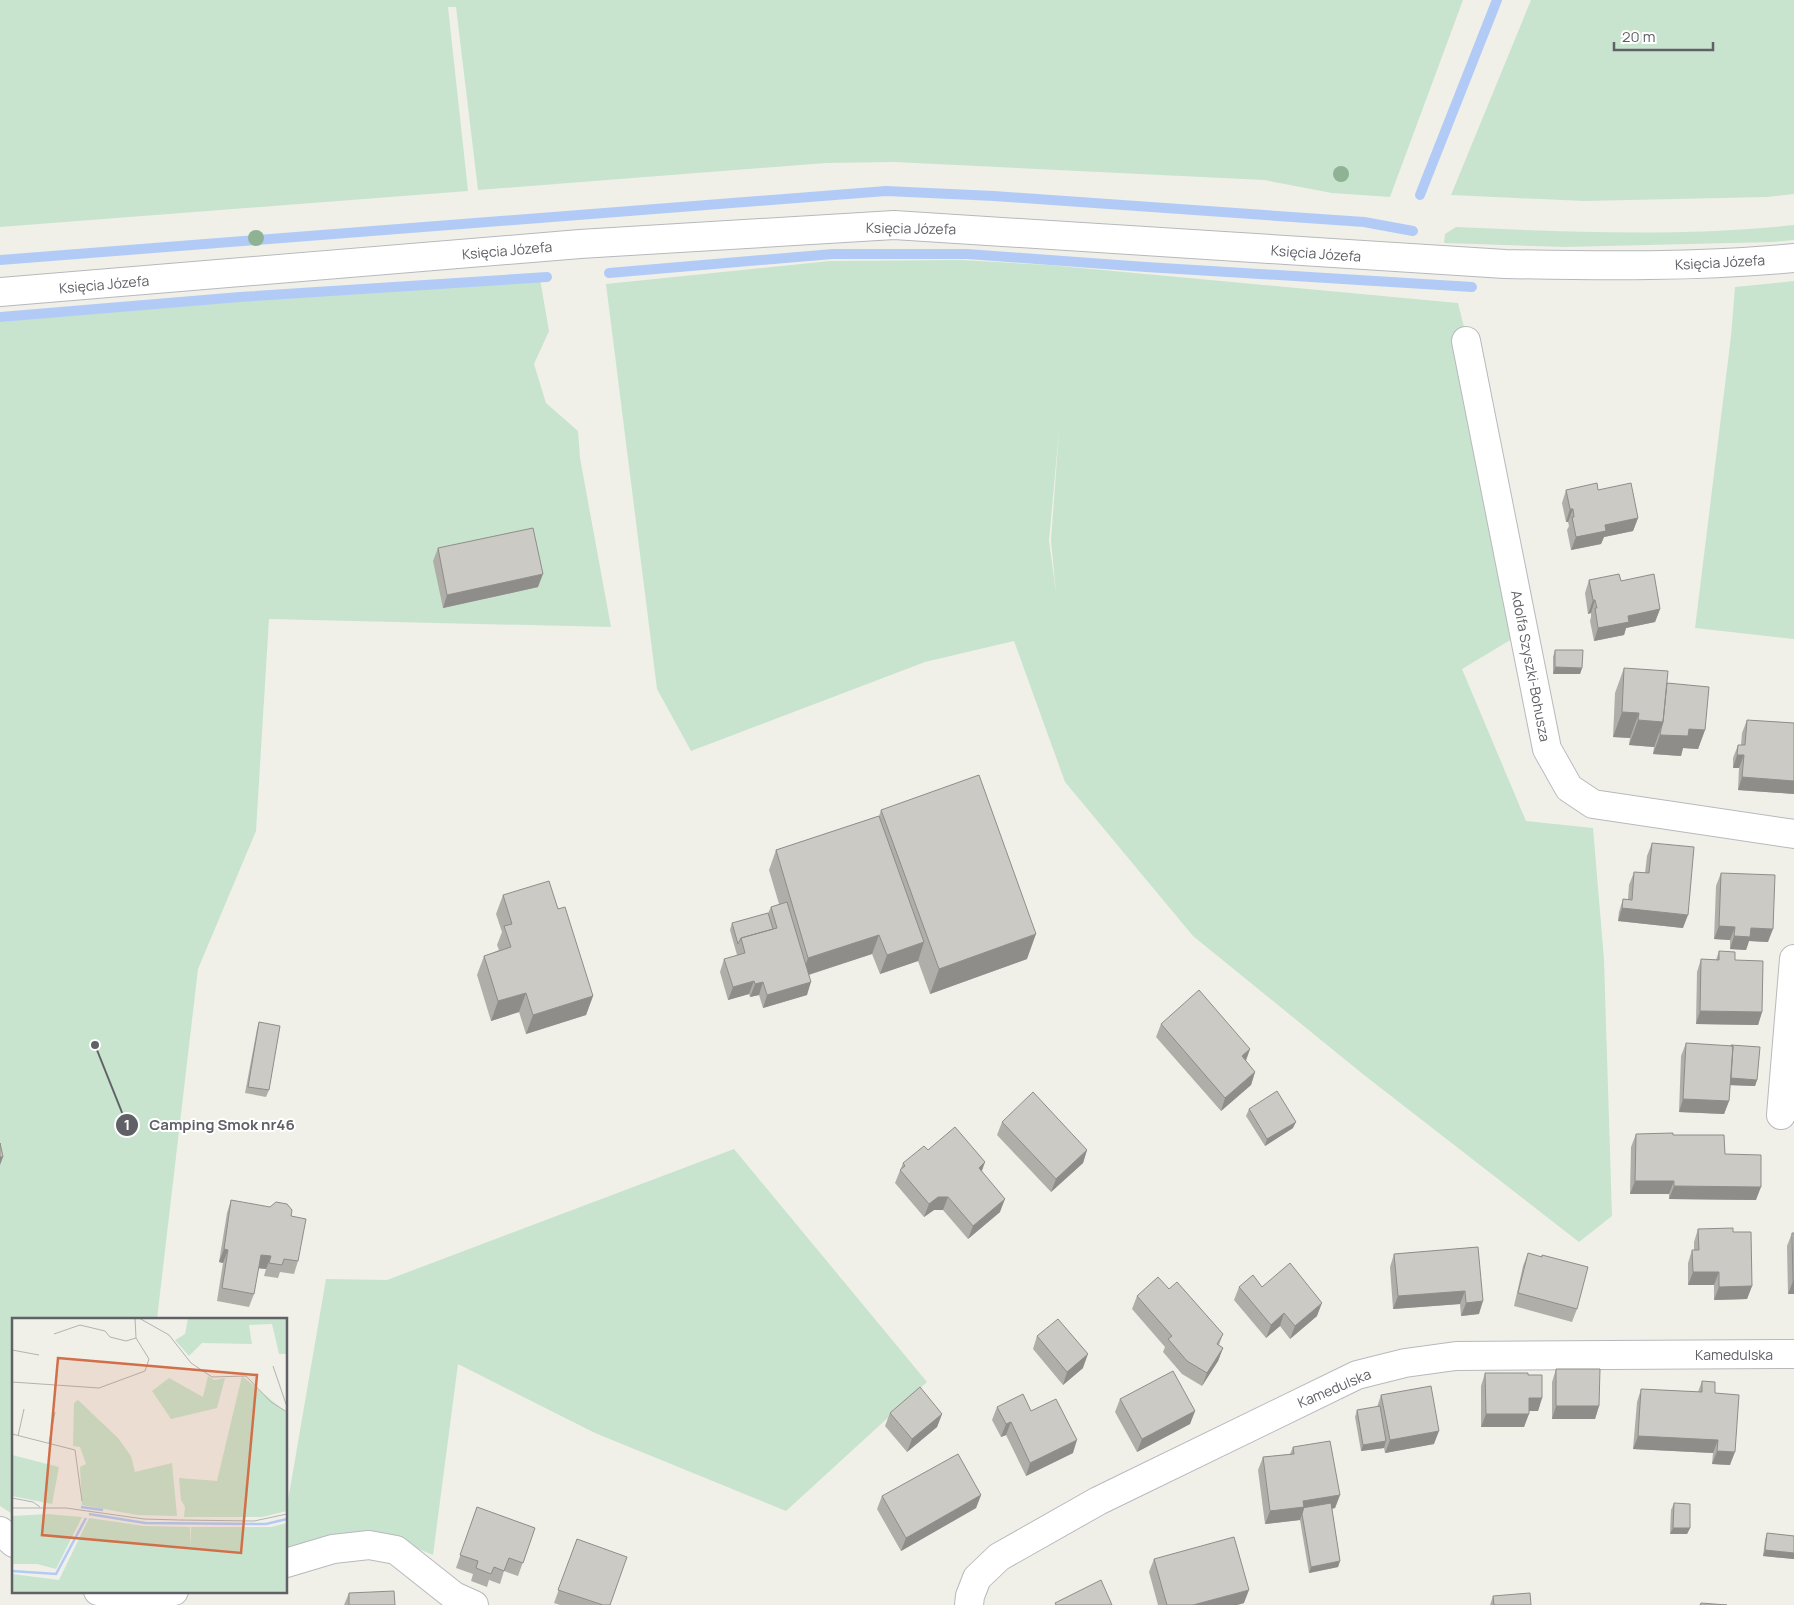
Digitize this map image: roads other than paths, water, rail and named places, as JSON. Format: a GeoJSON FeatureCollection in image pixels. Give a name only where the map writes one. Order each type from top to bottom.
{"type":"FeatureCollection","features":[{"type":"Feature","properties":{"kind":"street","name":"Księcia Józefa"},"geometry":{"type":"LineString","coordinates":[[0,292],[570,245],[894,225],[1505,264],[1619,266],[1794,258]]}},
{"type":"Feature","properties":{"kind":"street","name":"Adolfa Szyszki-Bohusza"},"geometry":{"type":"LineString","coordinates":[[1466,341],[1547,749],[1568,788],[1593,804],[1794,834]]}},
{"type":"Feature","properties":{"kind":"street"},"geometry":{"type":"LineString","coordinates":[[1781,1115],[1794,959]]}},
{"type":"Feature","properties":{"kind":"street","name":"Kamedulska"},"geometry":{"type":"LineString","coordinates":[[969,1605],[970,1596],[977,1578],[999,1557],[1098,1501],[1357,1375],[1405,1363],[1456,1356],[1794,1354]]}},
{"type":"Feature","properties":{"kind":"street"},"geometry":{"type":"LineString","coordinates":[[0,1531],[12,1541]]}},
{"type":"Feature","properties":{"kind":"street"},"geometry":{"type":"LineString","coordinates":[[288,1561],[333,1549],[369,1545],[396,1550],[454,1596],[474,1605]]}},
{"type":"Feature","properties":{"kind":"street"},"geometry":{"type":"LineString","coordinates":[[101,1592],[122,1598],[169,1592]]}},
{"type":"Feature","properties":{"kind":"waterway"},"geometry":{"type":"LineString","coordinates":[[1420,195],[1497,0]]}},
{"type":"Feature","properties":{"kind":"waterway"},"geometry":{"type":"LineString","coordinates":[[0,260],[886,191],[994,196],[1364,222],[1413,231]]}},
{"type":"Feature","properties":{"kind":"waterway"},"geometry":{"type":"LineString","coordinates":[[609,273],[833,254],[967,254],[1472,287]]}},
{"type":"Feature","properties":{"kind":"waterway"},"geometry":{"type":"LineString","coordinates":[[0,317],[240,297],[547,277]]}},
{"type":"Feature","properties":{"kind":"place","name":"Camping Smok nr46"},"geometry":{"type":"Point","coordinates":[95,1045]}}]}
